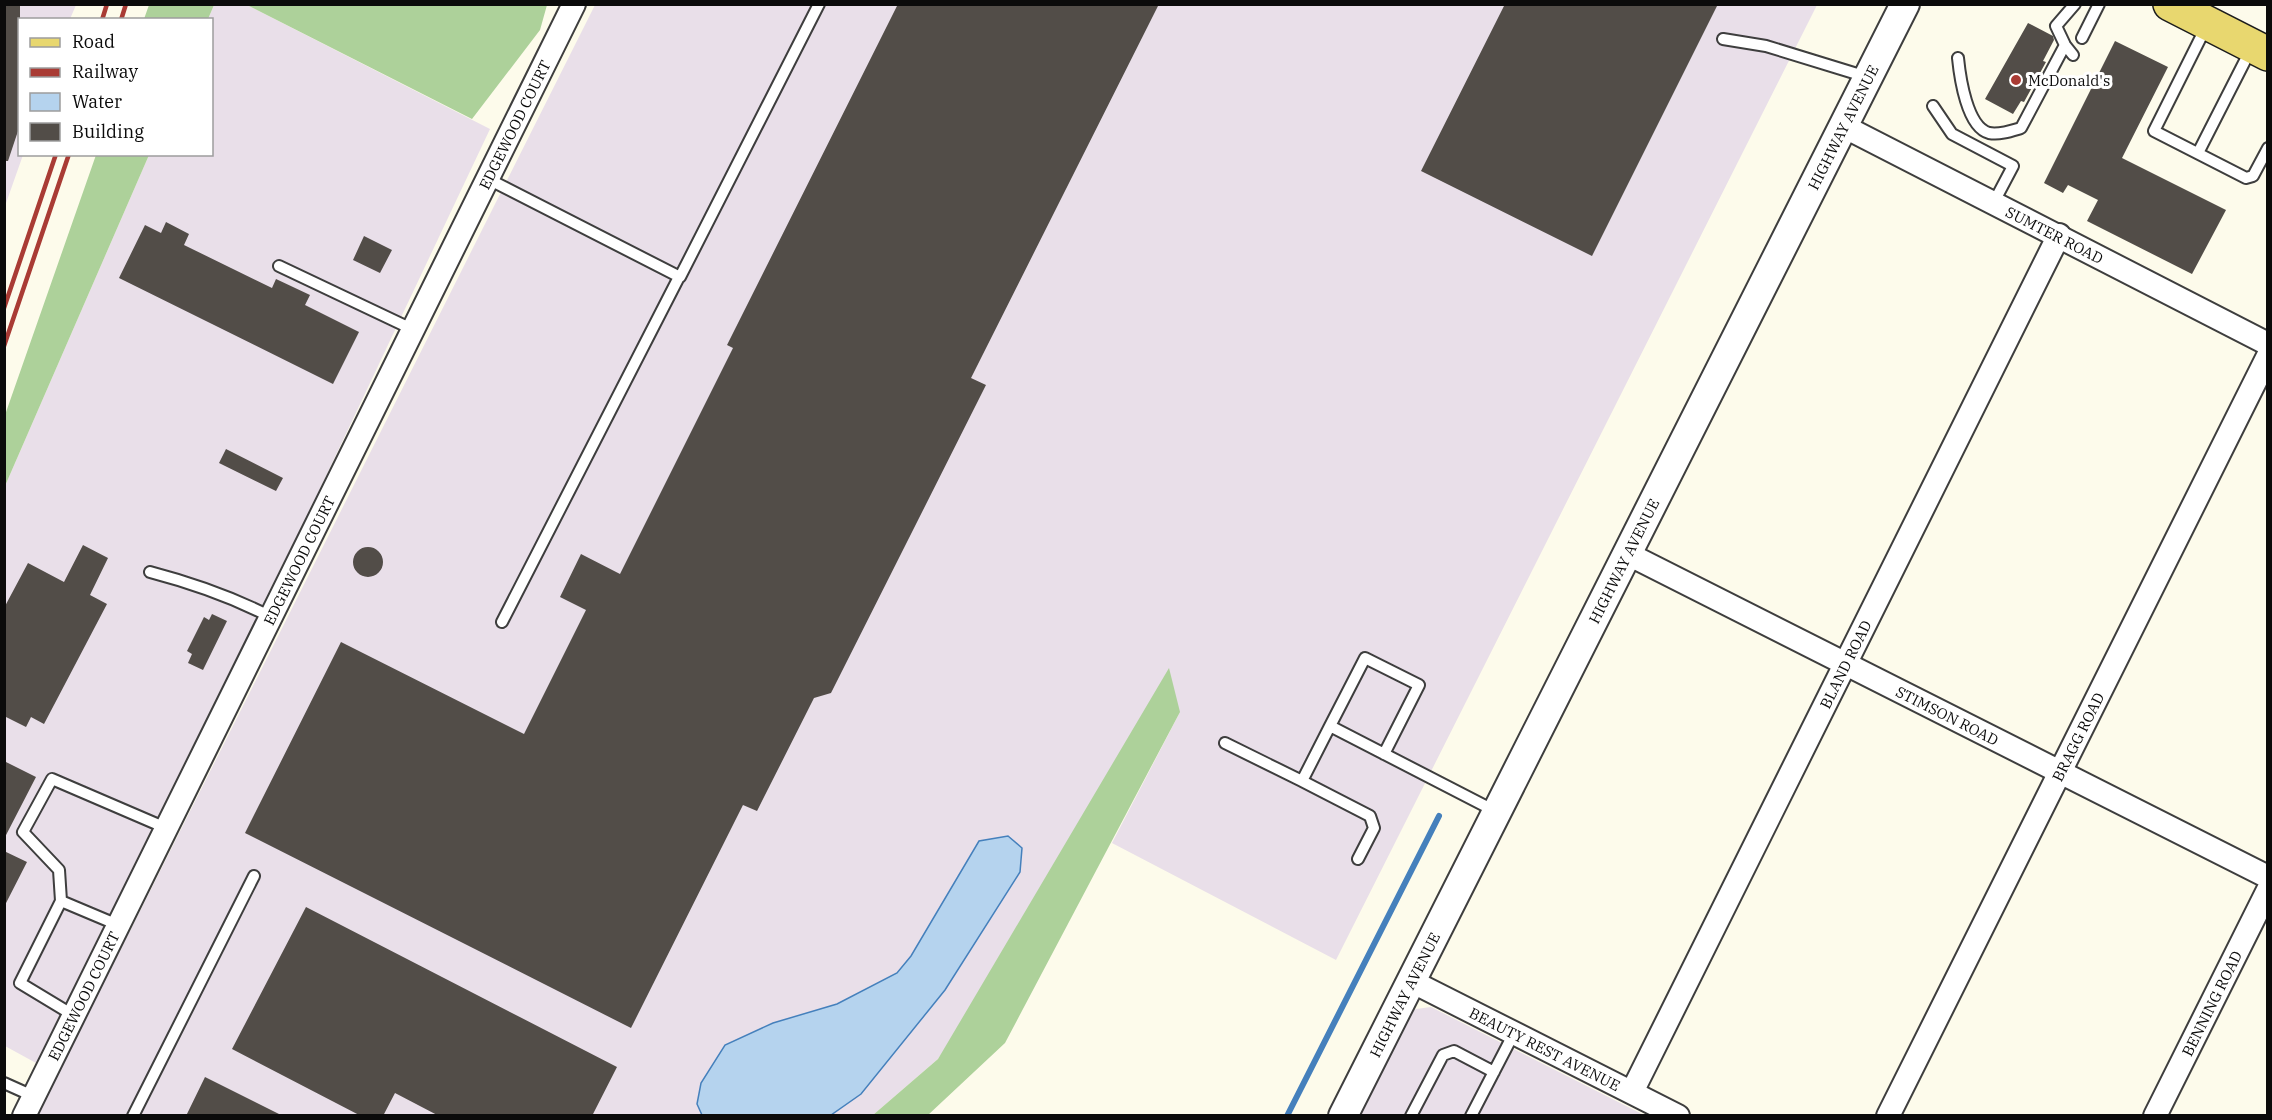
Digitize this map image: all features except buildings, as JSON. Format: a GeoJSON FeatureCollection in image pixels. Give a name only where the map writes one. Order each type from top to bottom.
{"type":"FeatureCollection","features":[{"type":"Feature","properties":{"kind":"main road"},"geometry":{"type":"LineString","coordinates":[[2172,5],[2260,50]]}},
{"type":"Feature","properties":{"kind":"street","name":"EDGEWOOD COURT"},"geometry":{"type":"LineString","coordinates":[[26,1111],[574,4]]}},
{"type":"Feature","properties":{"kind":"street","name":"HIGHWAY AVENUE"},"geometry":{"type":"LineString","coordinates":[[1343,1116],[1905,4]]}},
{"type":"Feature","properties":{"kind":"street","name":"SUMTER ROAD"},"geometry":{"type":"LineString","coordinates":[[1843,126],[2268,344]]}},
{"type":"Feature","properties":{"kind":"street","name":"BLAND ROAD"},"geometry":{"type":"LineString","coordinates":[[1632,1092],[2059,236]]}},
{"type":"Feature","properties":{"kind":"street","name":"BRAGG ROAD"},"geometry":{"type":"LineString","coordinates":[[1888,1116],[2268,356]]}},
{"type":"Feature","properties":{"kind":"street","name":"STIMSON ROAD"},"geometry":{"type":"LineString","coordinates":[[1626,553],[2268,877]]}},
{"type":"Feature","properties":{"kind":"street","name":"BENNING ROAD"},"geometry":{"type":"LineString","coordinates":[[2156,1116],[2268,890]]}},
{"type":"Feature","properties":{"kind":"street","name":"BEAUTY REST AVENUE"},"geometry":{"type":"LineString","coordinates":[[1411,981],[1678,1116]]}},
{"type":"Feature","properties":{"kind":"lane"},"geometry":{"type":"LineString","coordinates":[[502,622],[819,4]]}},
{"type":"Feature","properties":{"kind":"lane"},"geometry":{"type":"LineString","coordinates":[[2073,55],[2065,45],[2056,26],[2075,4]]}},
{"type":"Feature","properties":{"kind":"lane"},"geometry":{"type":"LineString","coordinates":[[2082,38],[2099,4]]}},
{"type":"Feature","properties":{"kind":"lane"},"geometry":{"type":"LineString","coordinates":[[2208,23],[2154,131],[2246,178],[2253,176],[2268,148]]}},
{"type":"Feature","properties":{"kind":"lane"},"geometry":{"type":"LineString","coordinates":[[1723,39],[1766,46],[1868,77]]}},
{"type":"Feature","properties":{"kind":"lane"},"geometry":{"type":"LineString","coordinates":[[1958,58],[1962,87],[1974,120],[1980,128],[1989,133],[2003,133],[2021,128],[2065,45]]}},
{"type":"Feature","properties":{"kind":"lane"},"geometry":{"type":"LineString","coordinates":[[2198,153],[2260,50]]}},
{"type":"Feature","properties":{"kind":"lane"},"geometry":{"type":"LineString","coordinates":[[1933,106],[1952,134],[2013,166],[1994,202]]}},
{"type":"Feature","properties":{"kind":"lane"},"geometry":{"type":"LineString","coordinates":[[488,179],[679,277]]}},
{"type":"Feature","properties":{"kind":"lane"},"geometry":{"type":"LineString","coordinates":[[279,266],[414,330]]}},
{"type":"Feature","properties":{"kind":"lane"},"geometry":{"type":"LineString","coordinates":[[150,572],[200,585],[271,616]]}},
{"type":"Feature","properties":{"kind":"lane"},"geometry":{"type":"LineString","coordinates":[[1302,781],[1365,658],[1419,685],[1384,754]]}},
{"type":"Feature","properties":{"kind":"lane"},"geometry":{"type":"LineString","coordinates":[[1330,726],[1498,812]]}},
{"type":"Feature","properties":{"kind":"lane"},"geometry":{"type":"LineString","coordinates":[[1225,743],[1370,816],[1374,828],[1358,859]]}},
{"type":"Feature","properties":{"kind":"lane"},"geometry":{"type":"LineString","coordinates":[[73,1015],[20,983],[61,901],[59,870],[23,832],[52,779],[166,828]]}},
{"type":"Feature","properties":{"kind":"lane"},"geometry":{"type":"LineString","coordinates":[[133,1116],[254,876]]}},
{"type":"Feature","properties":{"kind":"lane"},"geometry":{"type":"LineString","coordinates":[[61,901],[118,925]]}},
{"type":"Feature","properties":{"kind":"lane"},"geometry":{"type":"LineString","coordinates":[[1471,1116],[1514,1033]]}},
{"type":"Feature","properties":{"kind":"lane"},"geometry":{"type":"LineString","coordinates":[[1412,1116],[1443,1055],[1454,1051],[1494,1072]]}},
{"type":"Feature","properties":{"kind":"lane"},"geometry":{"type":"LineString","coordinates":[[4,1083],[26,1111]]}},
{"type":"Feature","properties":{"kind":"shaded area"},"geometry":{"type":"Polygon","coordinates":[[[5,5],[76,5],[70,18],[18,18],[18,156],[23,156],[5,206],[5,5]]]}},
{"type":"Feature","properties":{"kind":"shaded area"},"geometry":{"type":"Polygon","coordinates":[[[214,5],[247,5],[490,129],[318,493],[36,1063],[5,1046],[5,486],[149,156],[213,156],[213,18],[208,18],[214,5]]]}},
{"type":"Feature","properties":{"kind":"shaded area"},"geometry":{"type":"Polygon","coordinates":[[[595,5],[1817,5],[1336,960],[1112,843],[1180,712],[938,1059],[873,1115],[831,1115],[861,1094],[945,990],[1020,872],[1022,848],[911,956],[897,974],[837,1004],[773,1023],[725,1045],[697,1104],[702,1115],[37,1116],[595,5]]]}},
{"type":"Feature","properties":{"kind":"shaded area"},"geometry":{"type":"Polygon","coordinates":[[[1431,1007],[1644,1115],[1354,1116],[1404,1017],[1416,1009],[1431,1007]]]}},
{"type":"Feature","properties":{"kind":"green space"},"geometry":{"type":"Polygon","coordinates":[[[149,4],[214,5],[208,18],[144,18],[149,4]]]}},
{"type":"Feature","properties":{"kind":"green space"},"geometry":{"type":"Polygon","coordinates":[[[247,5],[547,5],[540,30],[472,119],[247,5]]]}},
{"type":"Feature","properties":{"kind":"green space"},"geometry":{"type":"Polygon","coordinates":[[[96,156],[149,156],[5,486],[5,415],[96,156]]]}},
{"type":"Feature","properties":{"kind":"green space"},"geometry":{"type":"Polygon","coordinates":[[[1169,668],[1180,712],[1005,1043],[928,1115],[873,1115],[938,1059],[1169,668]]]}},
{"type":"Feature","properties":{"kind":"water"},"geometry":{"type":"Polygon","coordinates":[[[1008,836],[1022,848],[1020,872],[945,990],[861,1094],[831,1115],[702,1115],[697,1104],[701,1083],[725,1045],[773,1023],[837,1004],[897,973],[911,956],[979,841],[1008,836]]]}},
{"type":"Feature","properties":{"kind":"waterway"},"geometry":{"type":"LineString","coordinates":[[1287,1116],[1439,816]]}},
{"type":"Feature","properties":{"kind":"railway"},"geometry":{"type":"LineString","coordinates":[[103,18],[107,4]]}},
{"type":"Feature","properties":{"kind":"railway"},"geometry":{"type":"LineString","coordinates":[[122,18],[126,4]]}},
{"type":"Feature","properties":{"kind":"railway"},"geometry":{"type":"LineString","coordinates":[[4,308],[55,156]]}},
{"type":"Feature","properties":{"kind":"railway"},"geometry":{"type":"LineString","coordinates":[[4,346],[68,156]]}},
{"type":"Feature","properties":{"kind":"place","name":"McDonald's"},"geometry":{"type":"Point","coordinates":[2016,80]}}]}
